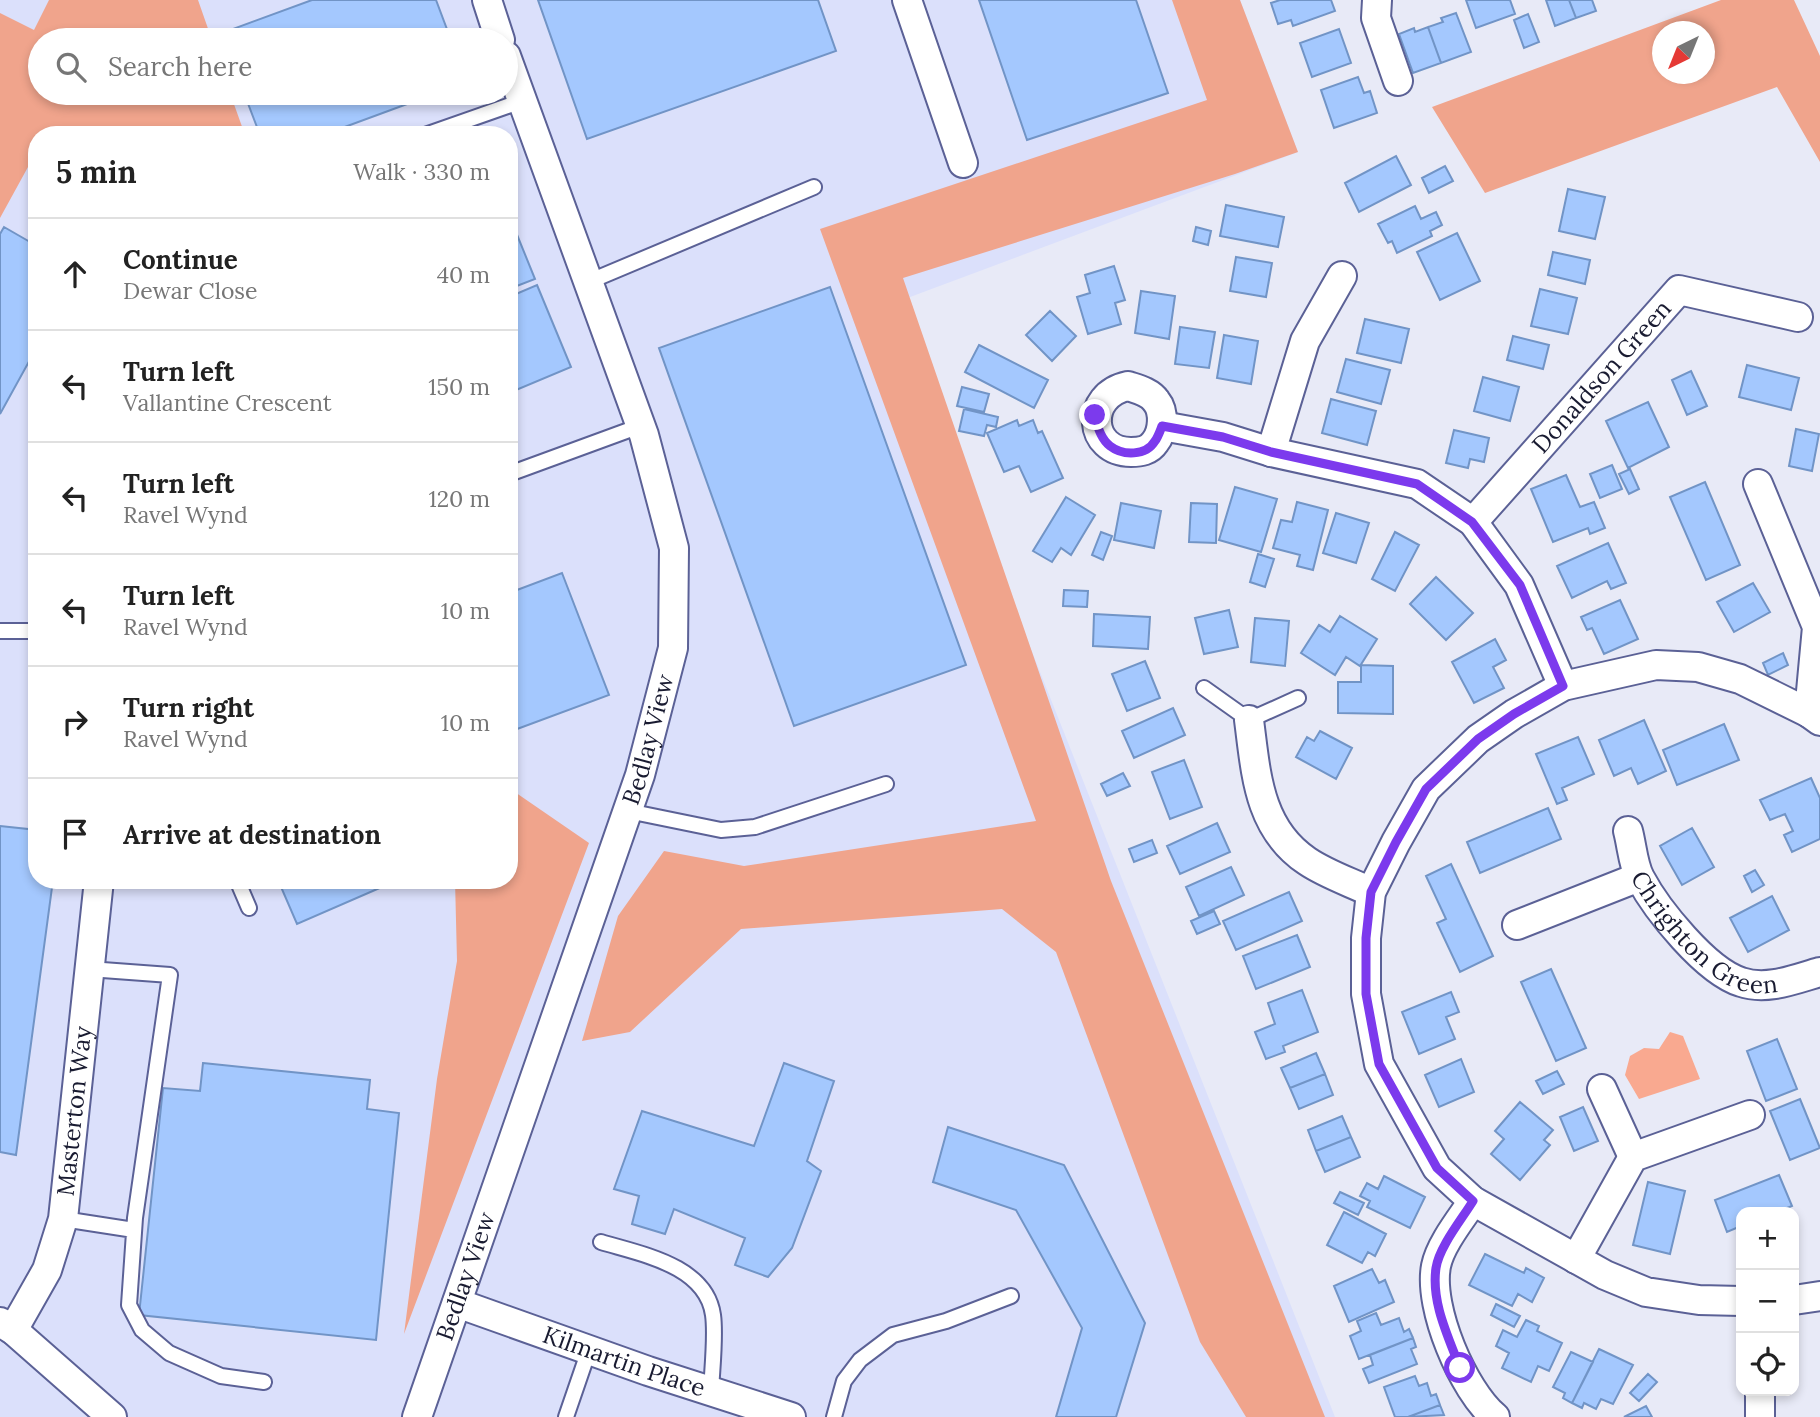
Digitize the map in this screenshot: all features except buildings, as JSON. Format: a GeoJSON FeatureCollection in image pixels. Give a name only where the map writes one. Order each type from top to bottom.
{"type":"FeatureCollection","features":[{"type":"Feature","properties":{"kind":"street"},"geometry":{"type":"LineString","coordinates":[[487,0],[496,28]]}},
{"type":"Feature","properties":{"kind":"street"},"geometry":{"type":"LineString","coordinates":[[907,0],[963,163]]}},
{"type":"Feature","properties":{"kind":"street"},"geometry":{"type":"LineString","coordinates":[[1377,0],[1376,18],[1398,82]]}},
{"type":"Feature","properties":{"kind":"street","name":"Bedlay View"},"geometry":{"type":"LineString","coordinates":[[417,1417],[640,775],[673,648],[674,548],[640,426],[518,90]]}},
{"type":"Feature","properties":{"kind":"street"},"geometry":{"type":"LineString","coordinates":[[1271,452],[1305,341],[1342,276]]}},
{"type":"Feature","properties":{"kind":"street","name":"Donaldson Green"},"geometry":{"type":"LineString","coordinates":[[1472,522],[1679,290],[1798,317]]}},
{"type":"Feature","properties":{"kind":"street"},"geometry":{"type":"LineString","coordinates":[[1162,426],[1223,437],[1271,452],[1417,484],[1472,522],[1520,585],[1563,686]]}},
{"type":"Feature","properties":{"kind":"street"},"geometry":{"type":"LineString","coordinates":[[1736,1301],[1699,1300],[1646,1292],[1605,1275],[1473,1201],[1437,1168],[1379,1064],[1366,994],[1366,938],[1371,892],[1426,789],[1478,739],[1514,714],[1563,686],[1656,664],[1698,667],[1740,679],[1814,717],[1817,627],[1758,484]]}},
{"type":"Feature","properties":{"kind":"street"},"geometry":{"type":"LineString","coordinates":[[1249,720],[1259,791],[1277,834],[1307,861],[1371,892]]}},
{"type":"Feature","properties":{"kind":"street","name":"Chrighton Green"},"geometry":{"type":"LineString","coordinates":[[1628,831],[1639,877],[1675,929],[1717,968],[1741,982],[1771,986],[1820,972]]}},
{"type":"Feature","properties":{"kind":"street"},"geometry":{"type":"LineString","coordinates":[[1517,925],[1639,877]]}},
{"type":"Feature","properties":{"kind":"street","name":"Masterton Way"},"geometry":{"type":"LineString","coordinates":[[7,1326],[47,1270],[63,1219],[98,889]]}},
{"type":"Feature","properties":{"kind":"street"},"geometry":{"type":"LineString","coordinates":[[1602,1089],[1633,1157]]}},
{"type":"Feature","properties":{"kind":"street"},"geometry":{"type":"LineString","coordinates":[[1576,1259],[1633,1157],[1750,1115]]}},
{"type":"Feature","properties":{"kind":"street"},"geometry":{"type":"LineString","coordinates":[[1473,1201],[1436,1266],[1436,1298],[1460,1368],[1485,1409],[1495,1417]]}},
{"type":"Feature","properties":{"kind":"street"},"geometry":{"type":"LineString","coordinates":[[1799,1299],[1820,1296]]}},
{"type":"Feature","properties":{"kind":"street","name":"Kilmartin Place"},"geometry":{"type":"LineString","coordinates":[[457,1303],[711,1392],[791,1417]]}},
{"type":"Feature","properties":{"kind":"street"},"geometry":{"type":"LineString","coordinates":[[7,1326],[112,1417]]}},
{"type":"Feature","properties":{"kind":"street"},"geometry":{"type":"LineString","coordinates":[[1760,1396],[1760,1417]]}},
{"type":"Feature","properties":{"kind":"lane"},"geometry":{"type":"LineString","coordinates":[[518,102],[522,101]]}},
{"type":"Feature","properties":{"kind":"lane"},"geometry":{"type":"LineString","coordinates":[[451,126],[511,105]]}},
{"type":"Feature","properties":{"kind":"lane"},"geometry":{"type":"LineString","coordinates":[[588,282],[814,187]]}},
{"type":"Feature","properties":{"kind":"lane"},"geometry":{"type":"LineString","coordinates":[[518,471],[640,426]]}},
{"type":"Feature","properties":{"kind":"lane"},"geometry":{"type":"LineString","coordinates":[[0,631],[28,631]]}},
{"type":"Feature","properties":{"kind":"lane"},"geometry":{"type":"LineString","coordinates":[[1204,688],[1249,720],[1298,698]]}},
{"type":"Feature","properties":{"kind":"lane"},"geometry":{"type":"LineString","coordinates":[[628,811],[721,830],[755,827],[886,784]]}},
{"type":"Feature","properties":{"kind":"lane"},"geometry":{"type":"LineString","coordinates":[[241,889],[249,908]]}},
{"type":"Feature","properties":{"kind":"lane"},"geometry":{"type":"LineString","coordinates":[[89,970],[170,975],[134,1230],[129,1305],[142,1330],[169,1353],[220,1376],[264,1382]]}},
{"type":"Feature","properties":{"kind":"lane"},"geometry":{"type":"LineString","coordinates":[[63,1219],[134,1230]]}},
{"type":"Feature","properties":{"kind":"lane"},"geometry":{"type":"LineString","coordinates":[[601,1242],[671,1262],[702,1289],[713,1314],[711,1392]]}},
{"type":"Feature","properties":{"kind":"lane"},"geometry":{"type":"LineString","coordinates":[[834,1417],[844,1381],[860,1360],[893,1335],[946,1321],[1011,1296]]}},
{"type":"Feature","properties":{"kind":"lane"},"geometry":{"type":"LineString","coordinates":[[566,1417],[589,1350]]}},
{"type":"Feature","properties":{"kind":"shaded area"},"geometry":{"type":"Polygon","coordinates":[[[0,0],[1240,0],[1298,152],[894,303],[1335,1417],[0,1417],[0,0]]]}},
{"type":"Feature","properties":{"kind":"shaded area"},"geometry":{"type":"Polygon","coordinates":[[[49,0],[198,0],[208,28],[35,28],[49,0]]]}},
{"type":"Feature","properties":{"kind":"shaded area"},"geometry":{"type":"Polygon","coordinates":[[[1172,0],[1240,0],[1298,152],[903,278],[1111,881],[1325,1417],[1246,1417],[1200,1342],[1056,952],[1002,909],[741,929],[630,1032],[582,1041],[618,916],[664,851],[744,866],[1036,821],[820,229],[1207,100],[1172,0]]]}},
{"type":"Feature","properties":{"kind":"shaded area"},"geometry":{"type":"Polygon","coordinates":[[[1721,0],[1794,0],[1820,56],[1820,162],[1777,87],[1485,193],[1432,107],[1652,26],[1652,84],[1715,84],[1715,21],[1664,21],[1721,0]]]}},
{"type":"Feature","properties":{"kind":"shaded area"},"geometry":{"type":"Polygon","coordinates":[[[0,13],[30,28],[28,105],[234,105],[242,126],[28,126],[28,167],[0,218],[0,13]]]}},
{"type":"Feature","properties":{"kind":"shaded area"},"geometry":{"type":"Polygon","coordinates":[[[518,794],[589,843],[404,1334],[437,1079],[457,961],[455,889],[518,889],[518,794]]]}},
{"type":"Feature","properties":{"kind":"shaded area"},"geometry":{"type":"Polygon","coordinates":[[[1670,1032],[1683,1036],[1700,1079],[1639,1099],[1625,1075],[1630,1056],[1644,1048],[1659,1049],[1670,1032]]]}},
{"type":"Feature","properties":{"kind":"route"},"geometry":{"type":"LineString","coordinates":[[1095,415],[1098,430],[1109,445],[1122,452],[1142,453],[1154,443],[1162,426],[1223,437],[1271,452],[1417,484],[1472,522],[1520,585],[1563,686],[1514,714],[1478,739],[1426,789],[1371,892],[1366,938],[1366,994],[1379,1064],[1437,1168],[1473,1201],[1436,1266],[1436,1298],[1460,1368]]}}]}
